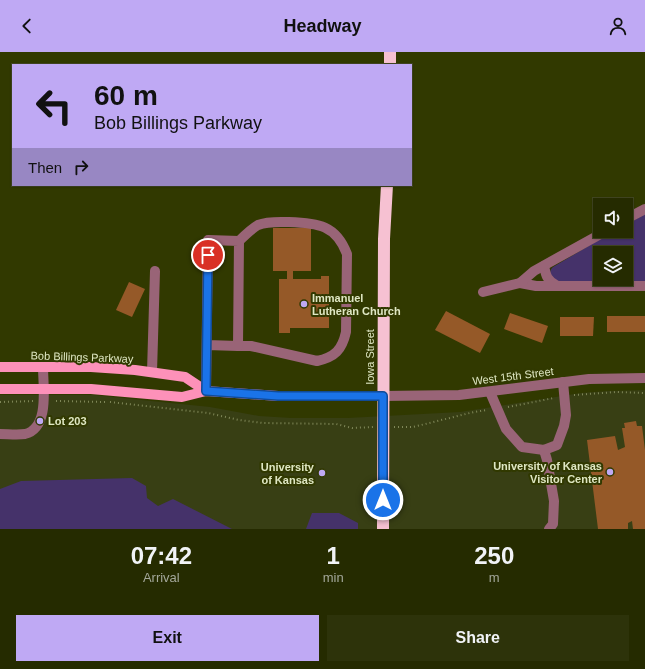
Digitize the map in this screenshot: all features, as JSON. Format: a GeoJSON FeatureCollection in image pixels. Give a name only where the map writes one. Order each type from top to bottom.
{"type":"FeatureCollection","features":[{"type":"Feature","properties":{"kind":"highway"},"geometry":{"type":"LineString","coordinates":[[390,52],[390,64]]}},
{"type":"Feature","properties":{"kind":"highway","name":"Iowa Street"},"geometry":{"type":"LineString","coordinates":[[383,529],[384,239],[387,186]]}},
{"type":"Feature","properties":{"kind":"main road","name":"Bob Billings Parkway"},"geometry":{"type":"LineString","coordinates":[[0,367],[106,368],[152,372],[185,377],[206,391]]}},
{"type":"Feature","properties":{"kind":"main road","name":"Bob Billings Parkway"},"geometry":{"type":"LineString","coordinates":[[0,389],[91,389],[182,397],[206,391],[278,396],[383,396]]}},
{"type":"Feature","properties":{"kind":"street"},"geometry":{"type":"LineString","coordinates":[[633,215],[645,209]]}},
{"type":"Feature","properties":{"kind":"street"},"geometry":{"type":"LineString","coordinates":[[206,391],[208,240],[239,241],[258,225],[271,222],[313,223],[335,234],[342,243],[347,254],[346,332],[340,349],[334,355],[317,361],[251,346],[207,345]]}},
{"type":"Feature","properties":{"kind":"street"},"geometry":{"type":"LineString","coordinates":[[520,283],[534,271],[594,238]]}},
{"type":"Feature","properties":{"kind":"street"},"geometry":{"type":"LineString","coordinates":[[238,346],[239,241]]}},
{"type":"Feature","properties":{"kind":"street"},"geometry":{"type":"LineString","coordinates":[[544,266],[546,276],[549,281],[556,285]]}},
{"type":"Feature","properties":{"kind":"street"},"geometry":{"type":"LineString","coordinates":[[152,372],[155,271]]}},
{"type":"Feature","properties":{"kind":"street"},"geometry":{"type":"LineString","coordinates":[[483,292],[520,283],[536,286],[645,286]]}},
{"type":"Feature","properties":{"kind":"street"},"geometry":{"type":"LineString","coordinates":[[0,434],[21,434],[32,431],[41,419],[44,401],[43,367]]}},
{"type":"Feature","properties":{"kind":"street","name":"West 15th Street"},"geometry":{"type":"LineString","coordinates":[[383,396],[441,396],[490,392],[589,379],[645,378]]}},
{"type":"Feature","properties":{"kind":"street"},"geometry":{"type":"LineString","coordinates":[[490,392],[506,429],[522,447],[544,450],[556,445],[560,437],[566,415],[563,382]]}},
{"type":"Feature","properties":{"kind":"street"},"geometry":{"type":"LineString","coordinates":[[544,450],[554,501],[553,524],[549,529]]}},
{"type":"Feature","properties":{"kind":"path"},"geometry":{"type":"LineString","coordinates":[[410,427],[474,412],[564,396],[616,392],[645,393]]}},
{"type":"Feature","properties":{"kind":"path"},"geometry":{"type":"LineString","coordinates":[[0,402],[105,402],[208,413],[239,420],[263,423],[336,424],[359,428]]}},
{"type":"Feature","properties":{"kind":"shaded area"},"geometry":{"type":"Polygon","coordinates":[[[645,214],[645,282],[633,282],[633,246],[593,246],[593,281],[558,281],[552,277],[550,273],[553,267],[602,238],[633,238],[633,221],[645,214]]]}},
{"type":"Feature","properties":{"kind":"shaded area","name":"University of Kansas"},"geometry":{"type":"Polygon","coordinates":[[[645,390],[645,529],[0,529],[0,395],[93,395],[210,407],[259,416],[291,418],[348,418],[460,412],[581,393],[645,390]]]}},
{"type":"Feature","properties":{"kind":"shaded area"},"geometry":{"type":"Polygon","coordinates":[[[132,478],[146,486],[147,498],[158,506],[173,499],[232,529],[0,529],[0,489],[21,481],[132,478]]]}},
{"type":"Feature","properties":{"kind":"shaded area"},"geometry":{"type":"Polygon","coordinates":[[[312,513],[339,513],[358,523],[358,529],[306,529],[312,513]]]}},
{"type":"Feature","properties":{"kind":"building","name":"Immanuel Lutheran Church"},"geometry":{"type":"Polygon","coordinates":[[[273,228],[311,228],[311,271],[293,271],[293,279],[321,279],[321,276],[329,276],[329,328],[290,328],[290,333],[279,333],[279,279],[287,279],[287,271],[273,271],[273,228]]]}},
{"type":"Feature","properties":{"kind":"building"},"geometry":{"type":"Polygon","coordinates":[[[129,282],[145,289],[132,317],[116,310],[129,282]]]}},
{"type":"Feature","properties":{"kind":"building"},"geometry":{"type":"Polygon","coordinates":[[[446,311],[490,334],[480,353],[435,330],[446,311]]]}},
{"type":"Feature","properties":{"kind":"building"},"geometry":{"type":"Polygon","coordinates":[[[510,313],[548,326],[542,343],[504,329],[510,313]]]}},
{"type":"Feature","properties":{"kind":"building"},"geometry":{"type":"Polygon","coordinates":[[[607,316],[645,316],[645,332],[607,332],[607,316]]]}},
{"type":"Feature","properties":{"kind":"building"},"geometry":{"type":"Polygon","coordinates":[[[560,317],[594,317],[593,336],[560,336],[560,317]]]}},
{"type":"Feature","properties":{"kind":"building","name":"University of Kansas Visitor Center"},"geometry":{"type":"Polygon","coordinates":[[[636,421],[637,426],[642,426],[645,450],[645,529],[633,529],[632,521],[628,523],[628,529],[598,529],[587,440],[615,436],[618,450],[625,447],[622,428],[625,428],[624,423],[636,421]]]}},
{"type":"Feature","properties":{"kind":"place","name":"Immanuel Lutheran Church"},"geometry":{"type":"Point","coordinates":[304,304]}},
{"type":"Feature","properties":{"kind":"place","name":"Lot 203"},"geometry":{"type":"Point","coordinates":[40,421]}},
{"type":"Feature","properties":{"kind":"place","name":"University of Kansas Visitor Center"},"geometry":{"type":"Point","coordinates":[610,472]}},
{"type":"Feature","properties":{"kind":"place","name":"University of Kansas"},"geometry":{"type":"Point","coordinates":[322,473]}},
{"type":"Feature","properties":{"kind":"route"},"geometry":{"type":"LineString","coordinates":[[208,255],[206,391],[307,397],[383,396],[383,500]]}}]}
